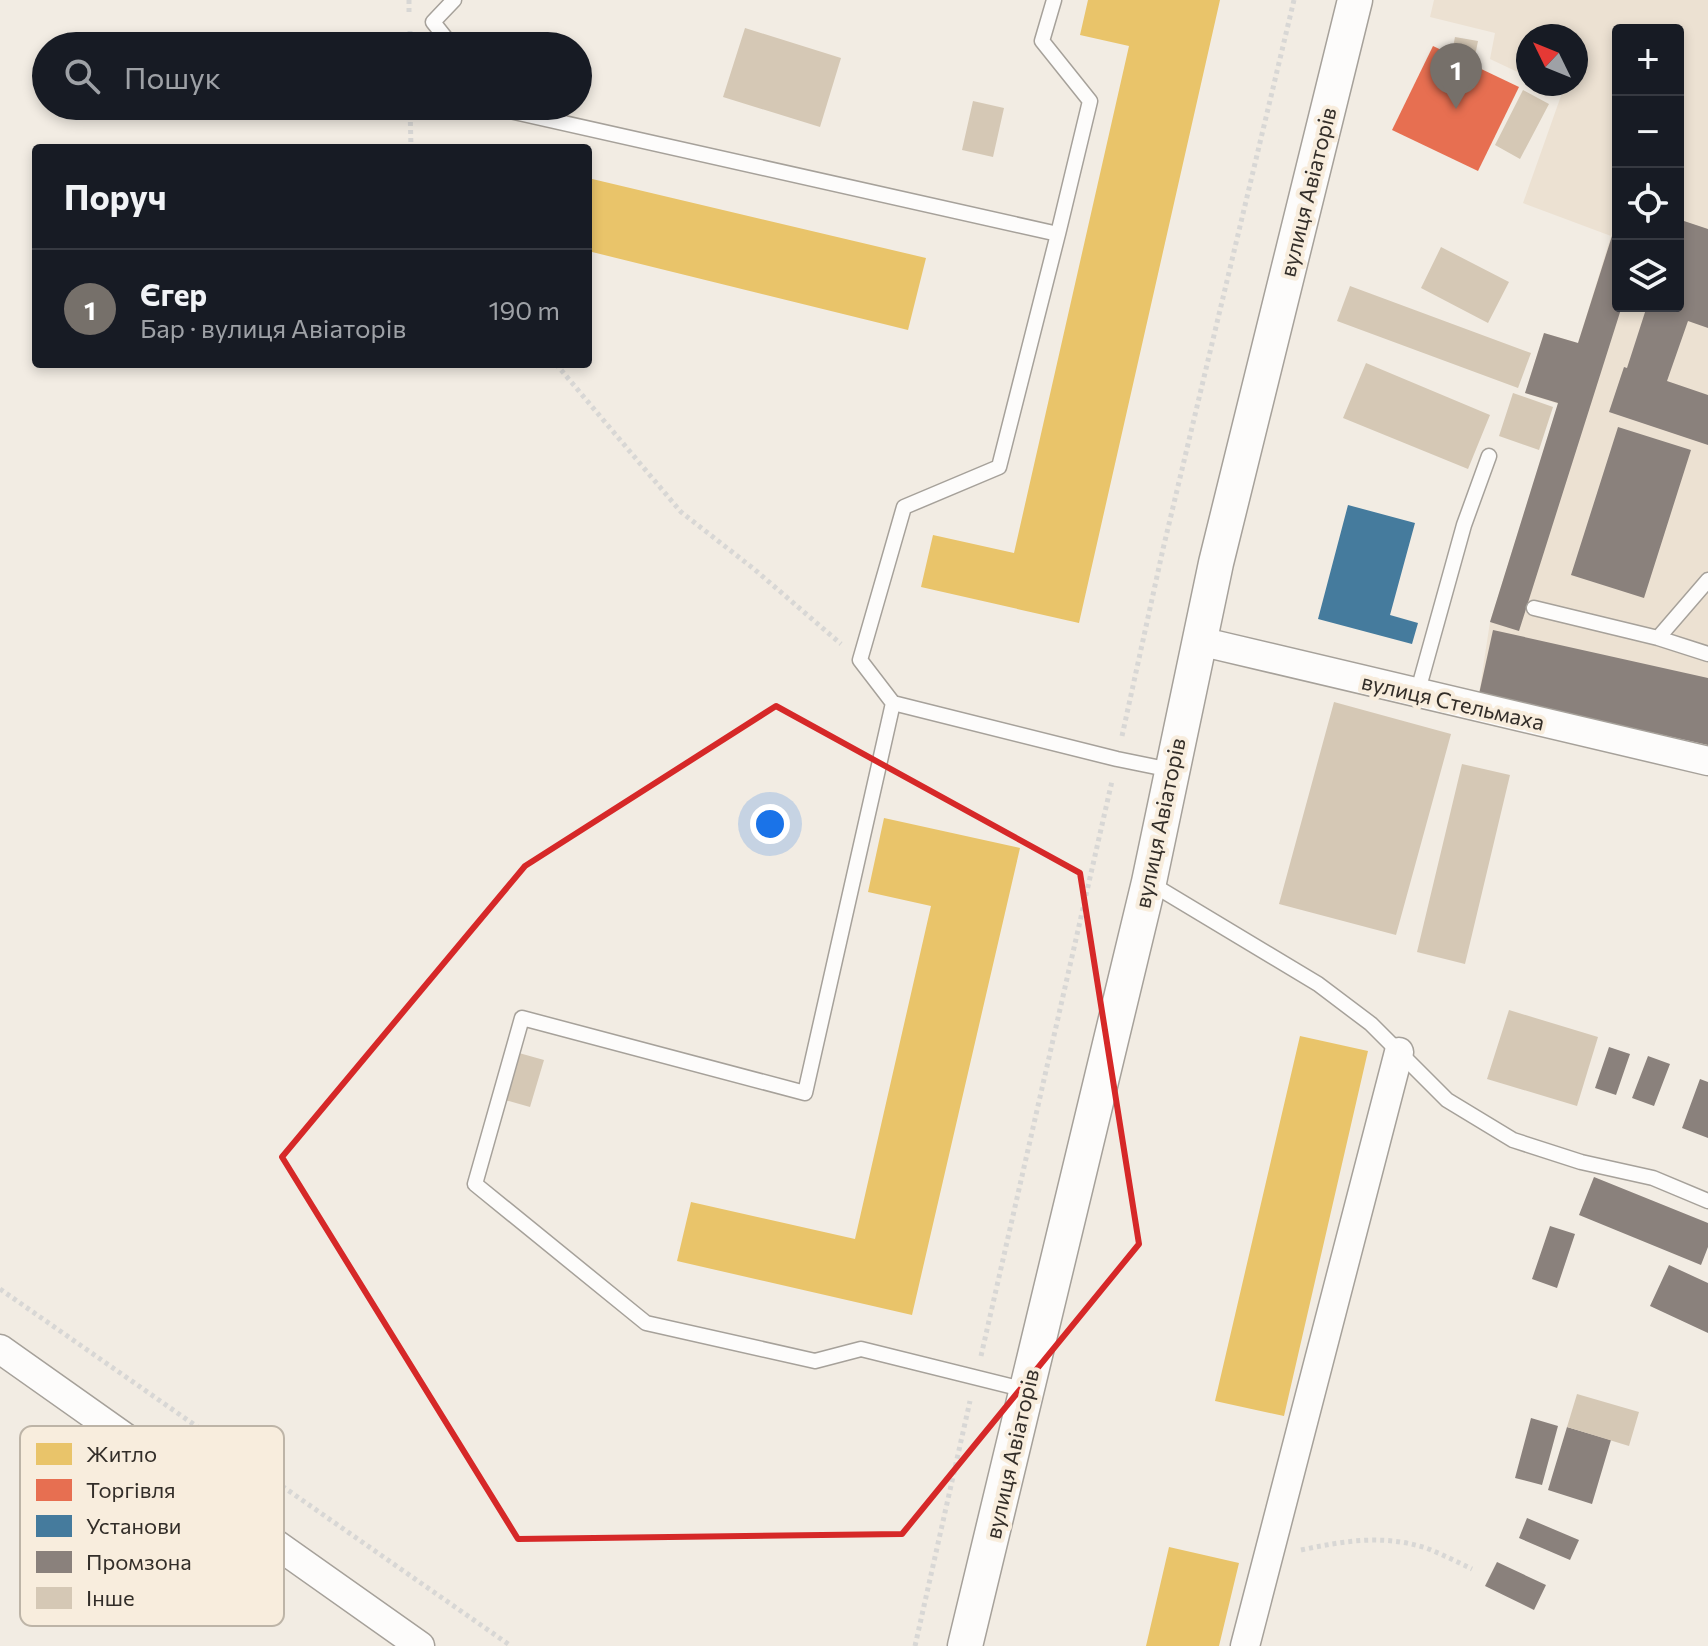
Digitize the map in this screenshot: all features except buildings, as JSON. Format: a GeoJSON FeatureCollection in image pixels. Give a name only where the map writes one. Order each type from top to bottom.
{"type":"FeatureCollection","features":[{"type":"Feature","properties":{"kind":"street","name":"вулиця Авіаторів"},"geometry":{"type":"LineString","coordinates":[[965,1646],[1149,882],[1216,563],[1355,0]]}},
{"type":"Feature","properties":{"kind":"street","name":"вулиця Стельмаха"},"geometry":{"type":"LineString","coordinates":[[1199,641],[1708,761]]}},
{"type":"Feature","properties":{"kind":"street"},"geometry":{"type":"LineString","coordinates":[[1245,1646],[1399,1052]]}},
{"type":"Feature","properties":{"kind":"street"},"geometry":{"type":"LineString","coordinates":[[0,1349],[109,1426]]}},
{"type":"Feature","properties":{"kind":"street"},"geometry":{"type":"LineString","coordinates":[[284,1550],[420,1646]]}},
{"type":"Feature","properties":{"kind":"lane"},"geometry":{"type":"LineString","coordinates":[[441,32],[433,22],[454,0]]}},
{"type":"Feature","properties":{"kind":"lane"},"geometry":{"type":"LineString","coordinates":[[1054,0],[1042,41],[1090,101],[999,467],[904,507],[860,660],[893,703],[1172,770]]}},
{"type":"Feature","properties":{"kind":"lane"},"geometry":{"type":"LineString","coordinates":[[550,120],[1058,234]]}},
{"type":"Feature","properties":{"kind":"lane"},"geometry":{"type":"LineString","coordinates":[[1417,694],[1464,525],[1489,456]]}},
{"type":"Feature","properties":{"kind":"lane"},"geometry":{"type":"LineString","coordinates":[[1658,638],[1708,580]]}},
{"type":"Feature","properties":{"kind":"lane"},"geometry":{"type":"LineString","coordinates":[[1534,608],[1658,638],[1708,654]]}},
{"type":"Feature","properties":{"kind":"lane"},"geometry":{"type":"LineString","coordinates":[[893,703],[805,1093],[522,1018],[475,1184],[646,1323],[815,1361],[861,1349],[1027,1390]]}},
{"type":"Feature","properties":{"kind":"lane"},"geometry":{"type":"LineString","coordinates":[[1149,882],[1318,984],[1371,1024],[1447,1100],[1513,1140],[1581,1162],[1653,1178],[1708,1201]]}},
{"type":"Feature","properties":{"kind":"path"},"geometry":{"type":"LineString","coordinates":[[915,1646],[1163,549],[1294,0]]}},
{"type":"Feature","properties":{"kind":"path"},"geometry":{"type":"LineString","coordinates":[[410,120],[411,144]]}},
{"type":"Feature","properties":{"kind":"path"},"geometry":{"type":"LineString","coordinates":[[559,368],[681,512],[754,569],[860,660]]}},
{"type":"Feature","properties":{"kind":"path"},"geometry":{"type":"LineString","coordinates":[[0,1289],[196,1426]]}},
{"type":"Feature","properties":{"kind":"path"},"geometry":{"type":"LineString","coordinates":[[284,1487],[511,1646]]}},
{"type":"Feature","properties":{"kind":"path"},"geometry":{"type":"LineString","coordinates":[[1268,1556],[1349,1540],[1387,1539],[1426,1548],[1472,1569]]}},
{"type":"Feature","properties":{"kind":"highlighted area"},"geometry":{"type":"Polygon","coordinates":[[[776,706],[1080,873],[1139,1244],[902,1534],[518,1539],[282,1157],[525,866],[776,706]]]}},
{"type":"Feature","properties":{"kind":"shaded area"},"geometry":{"type":"Polygon","coordinates":[[[1434,0],[1708,0],[1708,745],[1479,694],[1490,622],[1558,404],[1525,393],[1544,333],[1578,343],[1611,236],[1523,203],[1561,96],[1588,96],[1588,24],[1516,24],[1516,71],[1490,59],[1495,33],[1430,17],[1434,0]]]}},
{"type":"Feature","properties":{"kind":"place","name":"Єгер"},"geometry":{"type":"Point","coordinates":[1456,109]}}]}
